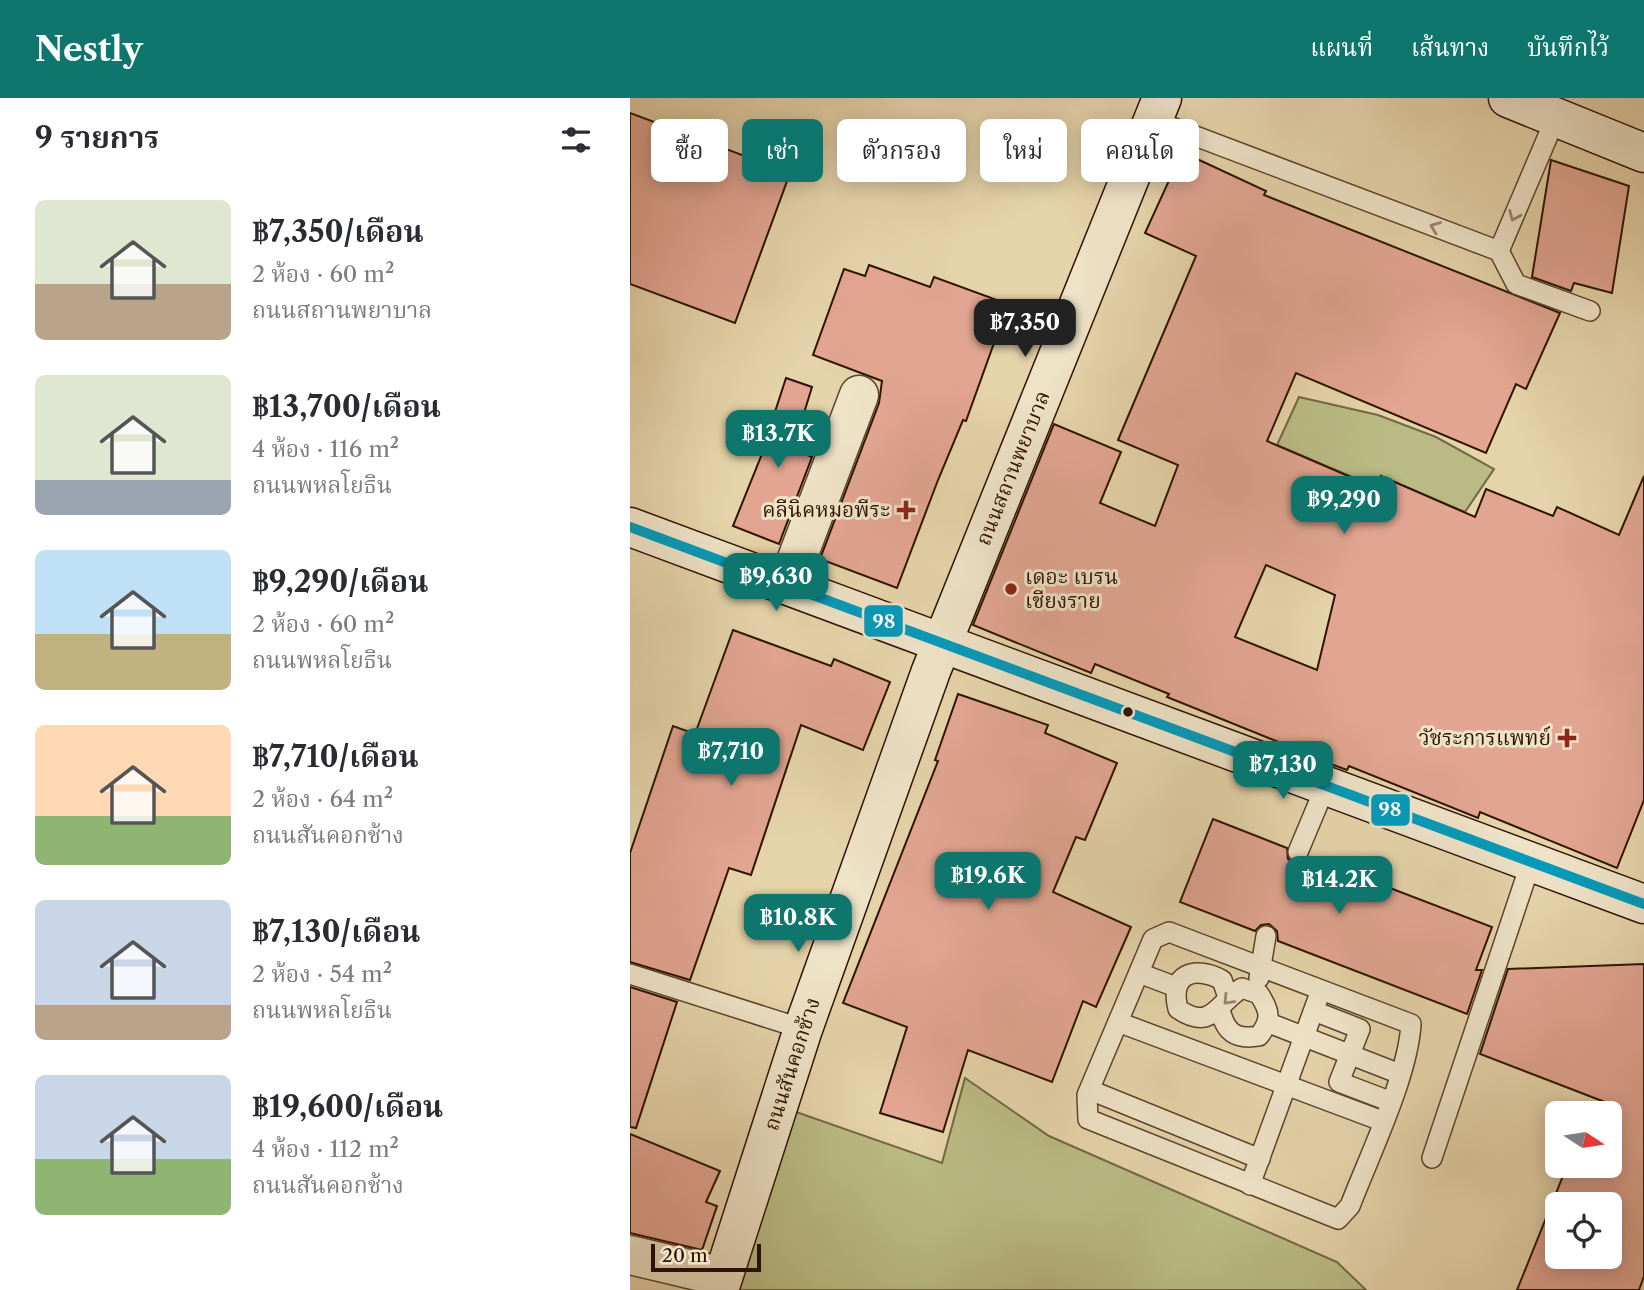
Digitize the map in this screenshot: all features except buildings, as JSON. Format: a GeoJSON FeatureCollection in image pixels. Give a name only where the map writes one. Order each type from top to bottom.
{"type":"FeatureCollection","features":[{"type":"Feature","properties":{"kind":"street"},"geometry":{"type":"LineString","coordinates":[[1508,98],[1644,153]]}},
{"type":"Feature","properties":{"kind":"street","name":"ถนนสถานพยาบาล"},"geometry":{"type":"LineString","coordinates":[[943,643],[1157,109]]}},
{"type":"Feature","properties":{"kind":"street"},"geometry":{"type":"LineString","coordinates":[[787,585],[859,395]]}},
{"type":"Feature","properties":{"kind":"street"},"geometry":{"type":"LineString","coordinates":[[630,527],[1644,904]]}},
{"type":"Feature","properties":{"kind":"street","name":"ถนนสันคอกช้าง"},"geometry":{"type":"LineString","coordinates":[[721,1283],[803,1029],[943,643]]}},
{"type":"Feature","properties":{"kind":"street"},"geometry":{"type":"LineString","coordinates":[[630,1255],[721,1283]]}},
{"type":"Feature","properties":{"kind":"lane"},"geometry":{"type":"LineString","coordinates":[[1157,109],[1191,135],[1499,251],[1516,284],[1590,311]]}},
{"type":"Feature","properties":{"kind":"lane"},"geometry":{"type":"LineString","coordinates":[[1499,251],[1556,117]]}},
{"type":"Feature","properties":{"kind":"lane"},"geometry":{"type":"LineString","coordinates":[[1297,852],[1326,785]]}},
{"type":"Feature","properties":{"kind":"lane"},"geometry":{"type":"LineString","coordinates":[[1432,1158],[1531,862]]}},
{"type":"Feature","properties":{"kind":"lane"},"geometry":{"type":"LineString","coordinates":[[1168,932],[1263,968],[1411,1024],[1409,1048],[1390,1101],[1350,1206],[1338,1219],[1088,1119],[1090,1090],[1153,939],[1168,932]]}},
{"type":"Feature","properties":{"kind":"lane"},"geometry":{"type":"LineString","coordinates":[[1254,992],[1263,968],[1266,936]]}},
{"type":"Feature","properties":{"kind":"lane"},"geometry":{"type":"LineString","coordinates":[[1208,972],[1216,951]]}},
{"type":"Feature","properties":{"kind":"lane"},"geometry":{"type":"LineString","coordinates":[[1176,987],[1178,1009],[1192,1018],[1208,1017],[1224,1003],[1242,989],[1254,992],[1259,994],[1269,1009],[1269,1023],[1259,1036],[1245,1038],[1234,1035],[1223,1026],[1224,1003],[1222,980],[1208,972],[1190,973],[1176,987]]}},
{"type":"Feature","properties":{"kind":"lane"},"geometry":{"type":"LineString","coordinates":[[630,974],[803,1029]]}},
{"type":"Feature","properties":{"kind":"lane"},"geometry":{"type":"LineString","coordinates":[[1139,974],[1176,987]]}},
{"type":"Feature","properties":{"kind":"lane"},"geometry":{"type":"LineString","coordinates":[[1250,1185],[1321,990]]}},
{"type":"Feature","properties":{"kind":"lane"},"geometry":{"type":"LineString","coordinates":[[1314,1011],[1360,1029],[1339,1082],[1390,1101]]}},
{"type":"Feature","properties":{"kind":"lane"},"geometry":{"type":"LineString","coordinates":[[1181,1045],[1192,1018]]}},
{"type":"Feature","properties":{"kind":"lane"},"geometry":{"type":"LineString","coordinates":[[1118,1021],[1382,1121]]}},
{"type":"Feature","properties":{"kind":"lane"},"geometry":{"type":"LineString","coordinates":[[1269,1023],[1400,1074]]}},
{"type":"Feature","properties":{"kind":"lane"},"geometry":{"type":"LineString","coordinates":[[1225,1062],[1234,1035]]}},
{"type":"Feature","properties":{"kind":"lane"},"geometry":{"type":"LineString","coordinates":[[1090,1090],[1260,1159]]}},
{"type":"Feature","properties":{"kind":"green space"},"geometry":{"type":"Polygon","coordinates":[[[1299,397],[1378,415],[1436,437],[1494,469],[1465,512],[1381,476],[1371,485],[1277,445],[1299,397]]]}},
{"type":"Feature","properties":{"kind":"green space"},"geometry":{"type":"Polygon","coordinates":[[[965,1078],[1049,1136],[1337,1262],[1366,1290],[719,1290],[779,1106],[942,1163],[965,1078]]]}},
{"type":"Feature","properties":{"kind":"transit line","name":"98"},"geometry":{"type":"LineString","coordinates":[[630,527],[1644,904]]}},
{"type":"Feature","properties":{"kind":"place","name":"คลีนิคหมอพีระ"},"geometry":{"type":"Point","coordinates":[906,510]}},
{"type":"Feature","properties":{"kind":"place","name":"เดอะ เบรน เชียงราย"},"geometry":{"type":"Point","coordinates":[1011,589]}},
{"type":"Feature","properties":{"kind":"place","name":"วัชระการแพทย์"},"geometry":{"type":"Point","coordinates":[1567,738]}}]}
